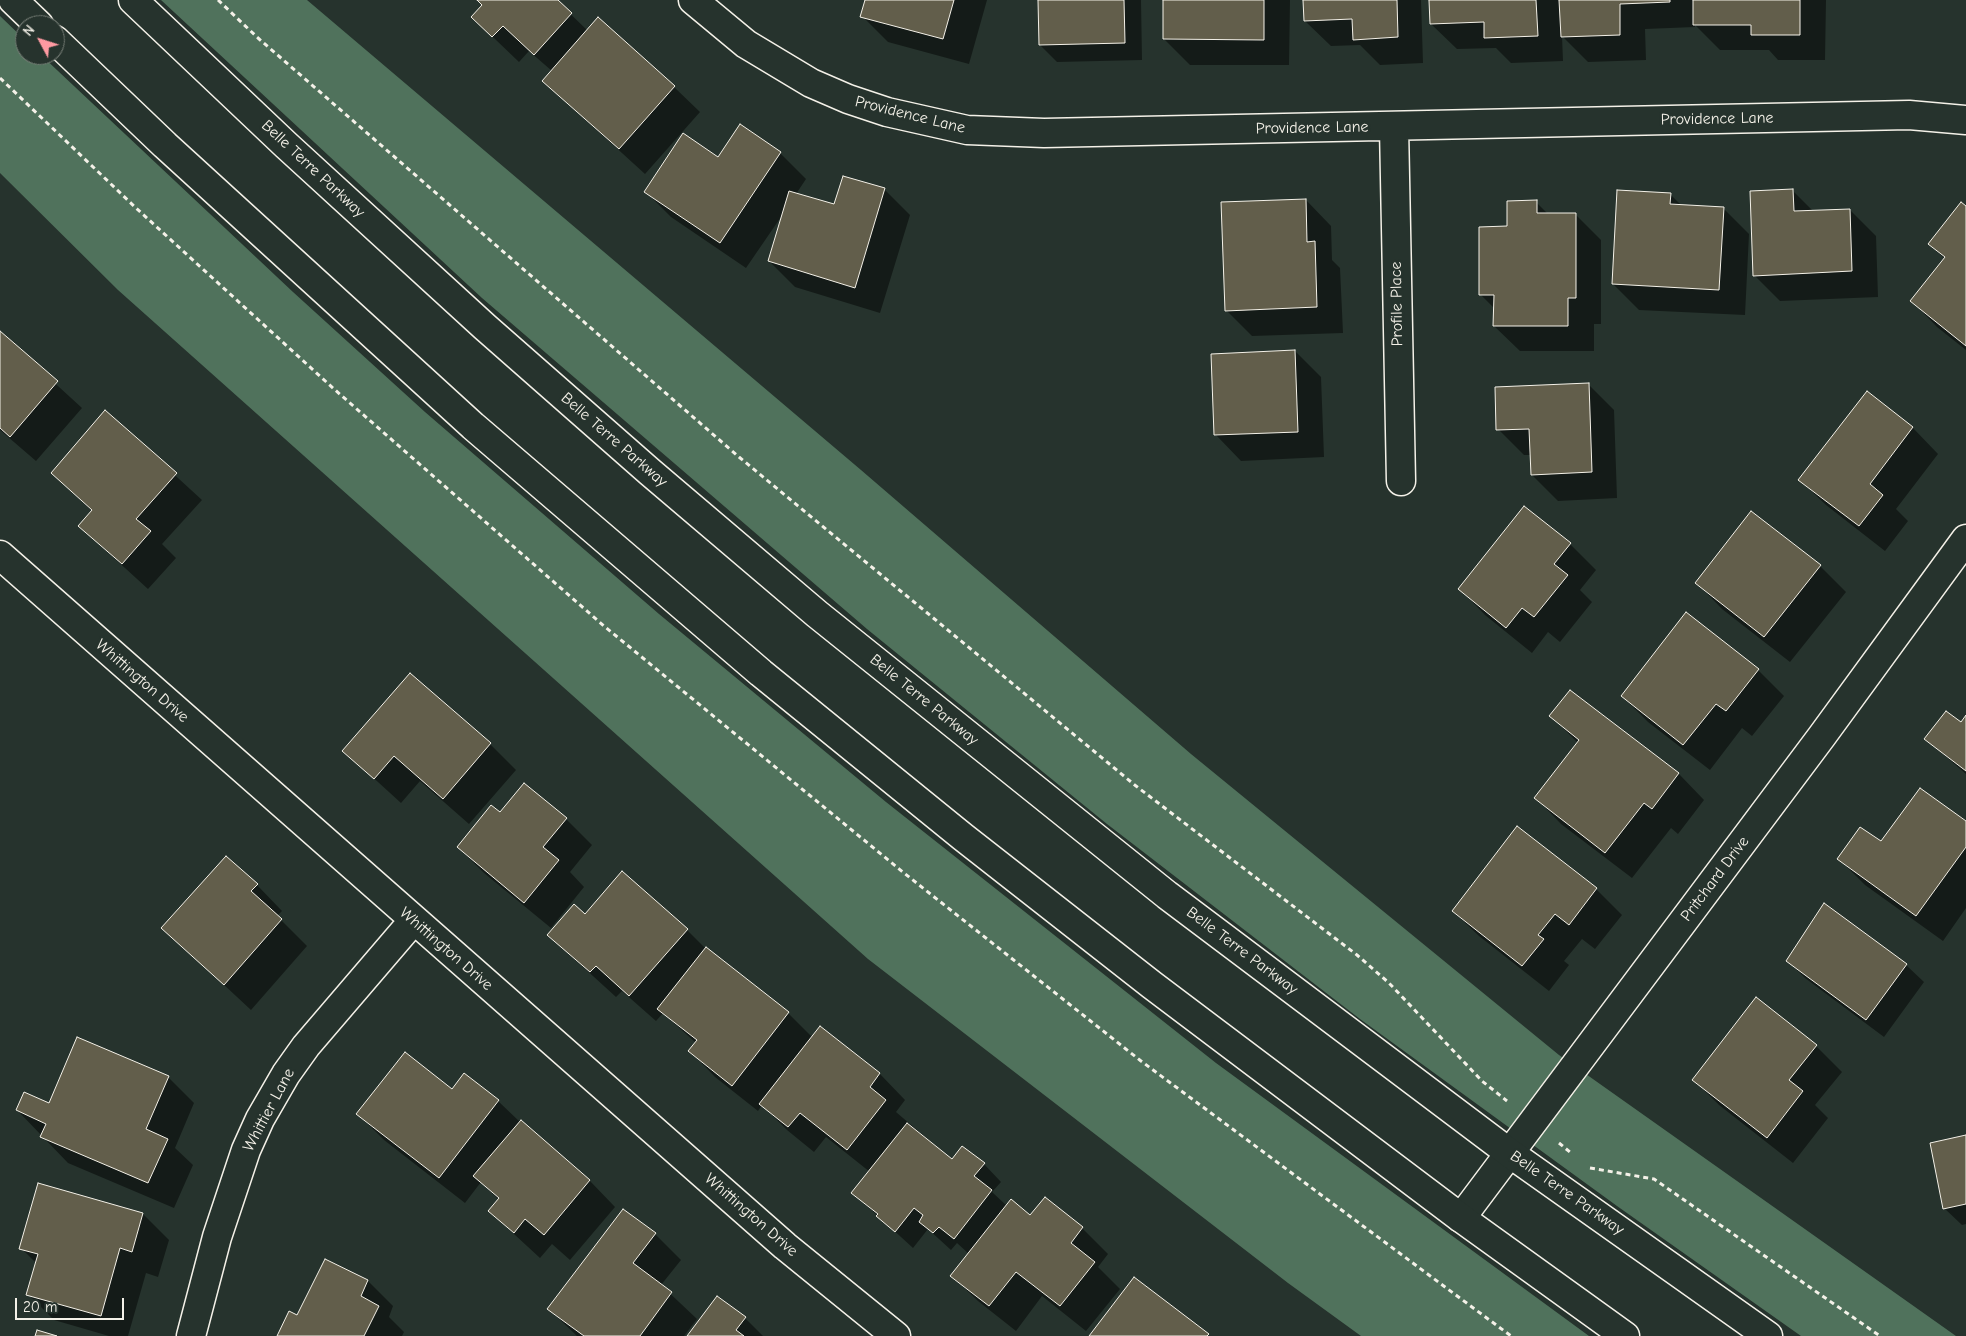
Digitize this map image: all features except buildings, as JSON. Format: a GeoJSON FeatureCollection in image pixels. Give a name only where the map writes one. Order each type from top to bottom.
{"type":"FeatureCollection","features":[{"type":"Feature","properties":{"kind":"main road"},"geometry":{"type":"LineString","coordinates":[[13,0],[29,15]]}},
{"type":"Feature","properties":{"kind":"main road","name":"Belle Terre Parkway"},"geometry":{"type":"LineString","coordinates":[[133,0],[286,145],[485,326],[650,472],[817,614],[1167,895],[1510,1154],[1768,1336]]}},
{"type":"Feature","properties":{"kind":"main road","name":"Providence Lane"},"geometry":{"type":"LineString","coordinates":[[693,0],[746,44],[811,84],[887,112],[967,130],[1044,133],[1909,115],[1966,120]]}},
{"type":"Feature","properties":{"kind":"main road"},"geometry":{"type":"LineString","coordinates":[[65,50],[164,145],[473,426],[761,673],[962,837],[1144,979],[1461,1218],[1625,1336]]}},
{"type":"Feature","properties":{"kind":"main road","name":"Profile Place"},"geometry":{"type":"LineString","coordinates":[[1394,127],[1401,481]]}},
{"type":"Feature","properties":{"kind":"main road","name":"Pritchard Drive"},"geometry":{"type":"LineString","coordinates":[[1461,1218],[1822,736],[1966,539]]}},
{"type":"Feature","properties":{"kind":"main road","name":"Whittington Drive"},"geometry":{"type":"LineString","coordinates":[[0,555],[413,921],[785,1246],[896,1336]]}},
{"type":"Feature","properties":{"kind":"main road","name":"Whittier Lane"},"geometry":{"type":"LineString","coordinates":[[191,1336],[228,1204],[246,1150],[268,1104],[311,1040],[413,921]]}},
{"type":"Feature","properties":{"kind":"path"},"geometry":{"type":"LineString","coordinates":[[218,0],[258,38],[739,457],[1136,786],[1357,955],[1388,983],[1482,1081]]}},
{"type":"Feature","properties":{"kind":"path"},"geometry":{"type":"LineString","coordinates":[[0,78],[136,208],[334,389],[604,626],[904,873],[1141,1061],[1511,1336]]}},
{"type":"Feature","properties":{"kind":"path"},"geometry":{"type":"LineString","coordinates":[[1590,1168],[1654,1179],[1880,1336]]}},
{"type":"Feature","properties":{"kind":"green space"},"geometry":{"type":"Polygon","coordinates":[[[161,0],[307,0],[861,470],[1191,754],[1559,1055],[1956,1336],[1801,1336],[1617,1206],[1360,1019],[1107,824],[867,629],[482,298],[161,0]]]}},
{"type":"Feature","properties":{"kind":"green space"},"geometry":{"type":"Polygon","coordinates":[[[0,16],[15,30],[15,65],[52,65],[293,292],[425,412],[659,614],[886,802],[1216,1063],[1589,1336],[1361,1336],[1288,1283],[868,959],[118,290],[0,173],[0,16]]]}}]}
